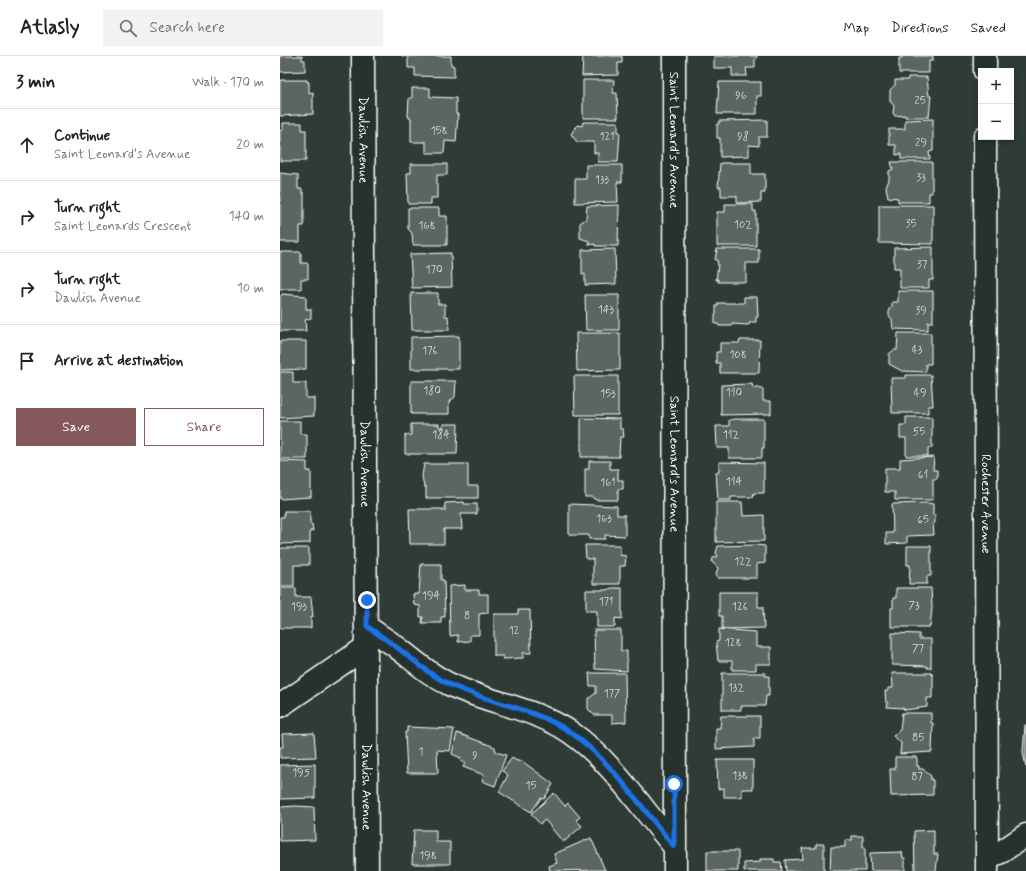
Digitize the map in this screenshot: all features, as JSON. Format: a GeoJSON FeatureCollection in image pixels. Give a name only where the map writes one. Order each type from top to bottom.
{"type":"FeatureCollection","features":[{"type":"Feature","properties":{"kind":"street","name":"Dawlish Avenue"},"geometry":{"type":"LineString","coordinates":[[363,56],[367,871]]}},
{"type":"Feature","properties":{"kind":"street","name":"Saint Leonard's Avenue"},"geometry":{"type":"LineString","coordinates":[[674,56],[675,871]]}},
{"type":"Feature","properties":{"kind":"street"},"geometry":{"type":"LineString","coordinates":[[985,56],[985,68]]}},
{"type":"Feature","properties":{"kind":"street","name":"Rochester Avenue"},"geometry":{"type":"LineString","coordinates":[[985,140],[987,864]]}},
{"type":"Feature","properties":{"kind":"street"},"geometry":{"type":"LineString","coordinates":[[280,706],[366,637],[399,649],[426,671],[451,685],[528,712],[569,732],[594,752],[674,846]]}},
{"type":"Feature","properties":{"kind":"street"},"geometry":{"type":"LineString","coordinates":[[987,864],[1001,852],[1026,835]]}},
{"type":"Feature","properties":{"kind":"building"},"geometry":{"type":"Polygon","coordinates":[[[280,56],[302,56],[302,60],[305,60],[305,71],[280,72],[280,56]]]}},
{"type":"Feature","properties":{"kind":"building"},"geometry":{"type":"Polygon","coordinates":[[[402,56],[451,56],[451,65],[454,66],[454,77],[415,76],[415,68],[408,68],[408,57],[402,56]]]}},
{"type":"Feature","properties":{"kind":"building"},"geometry":{"type":"Polygon","coordinates":[[[583,56],[622,56],[622,63],[618,63],[618,75],[582,76],[583,56]]]}},
{"type":"Feature","properties":{"kind":"building"},"geometry":{"type":"Polygon","coordinates":[[[714,56],[757,57],[755,59],[755,68],[746,68],[747,76],[732,76],[732,68],[714,68],[714,56]]]}},
{"type":"Feature","properties":{"kind":"building"},"geometry":{"type":"Polygon","coordinates":[[[902,56],[933,56],[933,61],[929,61],[929,73],[899,73],[899,58],[902,58],[902,56]]]}},
{"type":"Feature","properties":{"kind":"building"},"geometry":{"type":"Polygon","coordinates":[[[908,77],[927,77],[929,96],[931,96],[929,117],[905,117],[905,115],[895,116],[893,113],[894,106],[890,101],[890,90],[895,85],[895,80],[908,80],[908,77]]]}},
{"type":"Feature","properties":{"kind":"building"},"geometry":{"type":"Polygon","coordinates":[[[307,80],[307,82],[309,82],[309,93],[313,92],[313,114],[280,116],[280,81],[307,80]]]}},
{"type":"Feature","properties":{"kind":"building"},"geometry":{"type":"Polygon","coordinates":[[[583,80],[614,80],[613,93],[617,93],[618,118],[583,118],[583,80]]]}},
{"type":"Feature","properties":{"kind":"building"},"geometry":{"type":"Polygon","coordinates":[[[719,82],[761,82],[761,96],[757,96],[757,114],[717,114],[719,82]]]}},
{"type":"Feature","properties":{"kind":"building"},"geometry":{"type":"Polygon","coordinates":[[[412,88],[430,88],[430,97],[456,98],[456,114],[458,114],[456,142],[445,141],[444,153],[426,153],[426,142],[411,142],[411,118],[409,118],[408,115],[409,98],[412,98],[412,88]]]}},
{"type":"Feature","properties":{"kind":"building"},"geometry":{"type":"Polygon","coordinates":[[[933,119],[933,151],[929,152],[930,159],[901,159],[901,154],[896,155],[896,145],[889,145],[889,129],[905,129],[905,120],[933,119]]]}},
{"type":"Feature","properties":{"kind":"building"},"geometry":{"type":"Polygon","coordinates":[[[767,120],[767,137],[759,137],[759,146],[749,145],[749,156],[720,157],[720,138],[717,138],[717,124],[719,124],[719,121],[767,120]]]}},
{"type":"Feature","properties":{"kind":"building"},"geometry":{"type":"Polygon","coordinates":[[[583,122],[618,122],[618,132],[620,132],[618,162],[598,162],[598,153],[594,153],[594,142],[577,142],[571,134],[577,125],[582,126],[583,122]]]}},
{"type":"Feature","properties":{"kind":"building"},"geometry":{"type":"Polygon","coordinates":[[[283,123],[302,123],[302,130],[306,130],[306,161],[280,161],[280,130],[283,130],[283,123]]]}},
{"type":"Feature","properties":{"kind":"building"},"geometry":{"type":"Polygon","coordinates":[[[891,162],[932,162],[932,193],[929,193],[929,202],[898,202],[898,198],[888,197],[886,187],[889,180],[889,171],[893,169],[891,162]]]}},
{"type":"Feature","properties":{"kind":"building"},"geometry":{"type":"Polygon","coordinates":[[[720,163],[751,163],[751,174],[765,174],[765,193],[761,193],[761,202],[737,203],[737,196],[721,196],[721,187],[718,187],[720,163]]]}},
{"type":"Feature","properties":{"kind":"building"},"geometry":{"type":"Polygon","coordinates":[[[411,164],[447,164],[447,175],[437,175],[437,198],[431,198],[431,204],[408,204],[407,173],[411,173],[411,164]]]}},
{"type":"Feature","properties":{"kind":"building"},"geometry":{"type":"Polygon","coordinates":[[[586,165],[622,165],[622,182],[617,182],[618,202],[575,203],[575,179],[586,179],[586,165]]]}},
{"type":"Feature","properties":{"kind":"building"},"geometry":{"type":"Polygon","coordinates":[[[280,173],[298,175],[298,189],[302,189],[302,193],[304,193],[304,226],[300,226],[300,242],[280,242],[280,173]]]}},
{"type":"Feature","properties":{"kind":"building"},"geometry":{"type":"Polygon","coordinates":[[[725,204],[753,204],[753,211],[756,211],[756,246],[717,246],[717,212],[725,212],[725,204]]]}},
{"type":"Feature","properties":{"kind":"building"},"geometry":{"type":"Polygon","coordinates":[[[619,205],[618,246],[595,246],[595,244],[589,245],[589,241],[580,238],[580,223],[586,219],[587,206],[619,205]]]}},
{"type":"Feature","properties":{"kind":"building"},"geometry":{"type":"Polygon","coordinates":[[[879,205],[933,205],[933,244],[879,243],[879,205]]]}},
{"type":"Feature","properties":{"kind":"building"},"geometry":{"type":"Polygon","coordinates":[[[408,208],[439,208],[439,216],[447,216],[447,245],[413,245],[412,233],[408,229],[408,208]]]}},
{"type":"Feature","properties":{"kind":"building"},"geometry":{"type":"Polygon","coordinates":[[[933,247],[933,280],[929,280],[929,288],[900,288],[900,268],[894,268],[894,248],[933,247]]]}},
{"type":"Feature","properties":{"kind":"building"},"geometry":{"type":"Polygon","coordinates":[[[615,249],[616,284],[585,285],[585,274],[582,274],[582,250],[615,249]]]}},
{"type":"Feature","properties":{"kind":"building"},"geometry":{"type":"Polygon","coordinates":[[[717,249],[759,249],[759,263],[746,263],[746,282],[718,282],[718,279],[716,280],[718,265],[717,260],[715,260],[717,249]]]}},
{"type":"Feature","properties":{"kind":"building"},"geometry":{"type":"Polygon","coordinates":[[[280,252],[301,252],[301,263],[308,263],[308,279],[301,279],[301,289],[280,289],[280,252]]]}},
{"type":"Feature","properties":{"kind":"building"},"geometry":{"type":"Polygon","coordinates":[[[451,253],[452,287],[412,288],[410,254],[451,253]]]}},
{"type":"Feature","properties":{"kind":"building"},"geometry":{"type":"Polygon","coordinates":[[[898,291],[933,291],[933,322],[928,322],[928,330],[893,329],[892,319],[889,316],[889,309],[892,306],[892,302],[898,302],[898,291]]]}},
{"type":"Feature","properties":{"kind":"building"},"geometry":{"type":"Polygon","coordinates":[[[411,293],[438,293],[438,304],[445,304],[445,316],[448,316],[449,330],[412,330],[411,293]]]}},
{"type":"Feature","properties":{"kind":"building"},"geometry":{"type":"Polygon","coordinates":[[[282,294],[306,296],[306,309],[311,309],[311,318],[305,320],[306,331],[280,331],[280,297],[282,294]]]}},
{"type":"Feature","properties":{"kind":"building"},"geometry":{"type":"Polygon","coordinates":[[[585,295],[619,295],[619,330],[586,330],[585,295]]]}},
{"type":"Feature","properties":{"kind":"building"},"geometry":{"type":"Polygon","coordinates":[[[744,297],[757,297],[758,317],[756,317],[756,322],[750,322],[750,324],[747,325],[732,324],[732,326],[719,326],[718,324],[715,324],[716,306],[718,306],[718,303],[744,303],[744,297]]]}},
{"type":"Feature","properties":{"kind":"building"},"geometry":{"type":"Polygon","coordinates":[[[576,333],[620,333],[620,370],[577,371],[576,333]]]}},
{"type":"Feature","properties":{"kind":"building"},"geometry":{"type":"Polygon","coordinates":[[[898,333],[931,333],[931,364],[926,364],[926,372],[902,371],[889,364],[889,354],[894,350],[897,350],[898,333]]]}},
{"type":"Feature","properties":{"kind":"building"},"geometry":{"type":"Polygon","coordinates":[[[459,336],[459,369],[411,369],[411,337],[459,336]]]}},
{"type":"Feature","properties":{"kind":"building"},"geometry":{"type":"Polygon","coordinates":[[[740,340],[760,340],[759,373],[720,373],[720,363],[716,363],[716,352],[720,352],[720,343],[739,343],[740,340]]]}},
{"type":"Feature","properties":{"kind":"building"},"geometry":{"type":"Polygon","coordinates":[[[280,341],[306,341],[306,369],[280,370],[280,341]]]}},
{"type":"Feature","properties":{"kind":"building"},"geometry":{"type":"Polygon","coordinates":[[[280,372],[293,372],[293,383],[306,383],[306,398],[314,398],[314,416],[280,418],[280,372]]]}},
{"type":"Feature","properties":{"kind":"building"},"geometry":{"type":"Polygon","coordinates":[[[906,375],[931,375],[933,406],[928,406],[928,413],[892,413],[891,378],[906,378],[906,375]]]}},
{"type":"Feature","properties":{"kind":"building"},"geometry":{"type":"Polygon","coordinates":[[[574,376],[618,376],[618,415],[575,415],[574,376]]]}},
{"type":"Feature","properties":{"kind":"building"},"geometry":{"type":"Polygon","coordinates":[[[411,381],[456,381],[455,397],[449,402],[449,414],[411,414],[411,381]]]}},
{"type":"Feature","properties":{"kind":"building"},"geometry":{"type":"Polygon","coordinates":[[[752,384],[753,388],[763,390],[763,401],[771,401],[771,414],[721,415],[721,385],[752,384]]]}},
{"type":"Feature","properties":{"kind":"building"},"geometry":{"type":"Polygon","coordinates":[[[906,417],[932,417],[932,448],[928,448],[928,456],[906,456],[906,438],[900,438],[900,425],[906,425],[906,417]]]}},
{"type":"Feature","properties":{"kind":"building"},"geometry":{"type":"Polygon","coordinates":[[[581,418],[620,419],[620,429],[623,429],[624,437],[620,437],[619,457],[581,457],[581,418]]]}},
{"type":"Feature","properties":{"kind":"building"},"geometry":{"type":"Polygon","coordinates":[[[764,419],[764,448],[762,448],[762,458],[729,458],[729,448],[717,448],[716,426],[729,426],[729,420],[764,419]]]}},
{"type":"Feature","properties":{"kind":"building"},"geometry":{"type":"Polygon","coordinates":[[[280,421],[300,421],[300,434],[307,434],[307,459],[280,459],[280,421]]]}},
{"type":"Feature","properties":{"kind":"building"},"geometry":{"type":"Polygon","coordinates":[[[411,424],[439,424],[439,427],[443,428],[443,424],[458,424],[457,454],[405,454],[405,435],[411,435],[411,424]]]}},
{"type":"Feature","properties":{"kind":"building"},"geometry":{"type":"Polygon","coordinates":[[[934,457],[933,470],[937,470],[937,479],[933,479],[933,500],[895,500],[895,492],[885,492],[885,468],[900,468],[900,459],[934,457]]]}},
{"type":"Feature","properties":{"kind":"building"},"geometry":{"type":"Polygon","coordinates":[[[280,461],[307,462],[307,471],[311,471],[311,497],[280,499],[280,461]]]}},
{"type":"Feature","properties":{"kind":"building"},"geometry":{"type":"Polygon","coordinates":[[[589,461],[610,461],[610,469],[618,469],[618,480],[623,480],[623,489],[618,489],[618,500],[597,500],[593,497],[585,497],[585,469],[589,469],[589,461]]]}},
{"type":"Feature","properties":{"kind":"building"},"geometry":{"type":"Polygon","coordinates":[[[719,462],[764,463],[764,493],[754,493],[753,497],[731,497],[731,500],[718,500],[716,473],[719,472],[719,462]]]}},
{"type":"Feature","properties":{"kind":"building"},"geometry":{"type":"Polygon","coordinates":[[[424,464],[468,464],[468,486],[478,486],[478,498],[426,498],[426,487],[424,487],[422,476],[424,464]]]}},
{"type":"Feature","properties":{"kind":"building"},"geometry":{"type":"Polygon","coordinates":[[[464,502],[464,504],[477,504],[477,514],[461,514],[462,529],[444,529],[444,544],[410,544],[409,509],[443,509],[443,511],[445,511],[445,503],[464,502]]]}},
{"type":"Feature","properties":{"kind":"building"},"geometry":{"type":"Polygon","coordinates":[[[716,502],[742,502],[743,516],[764,515],[764,541],[716,542],[716,502]]]}},
{"type":"Feature","properties":{"kind":"building"},"geometry":{"type":"Polygon","coordinates":[[[569,504],[617,506],[617,515],[625,515],[625,536],[605,535],[605,539],[589,539],[589,535],[569,534],[569,504]]]}},
{"type":"Feature","properties":{"kind":"building"},"geometry":{"type":"Polygon","coordinates":[[[892,504],[933,504],[933,515],[935,515],[935,523],[933,523],[934,535],[907,536],[907,543],[886,544],[886,533],[893,533],[892,504]]]}},
{"type":"Feature","properties":{"kind":"building"},"geometry":{"type":"Polygon","coordinates":[[[284,511],[310,511],[310,524],[312,524],[313,531],[310,531],[310,543],[280,544],[280,517],[284,517],[284,511]]]}},
{"type":"Feature","properties":{"kind":"building"},"geometry":{"type":"Polygon","coordinates":[[[585,545],[620,545],[620,555],[626,556],[625,566],[620,566],[620,584],[593,584],[593,559],[586,559],[585,545]]]}},
{"type":"Feature","properties":{"kind":"building"},"geometry":{"type":"Polygon","coordinates":[[[718,546],[765,546],[765,563],[757,564],[757,578],[718,578],[716,574],[718,568],[712,562],[713,558],[718,556],[716,553],[718,546]]]}},
{"type":"Feature","properties":{"kind":"building"},"geometry":{"type":"Polygon","coordinates":[[[907,546],[931,546],[931,576],[927,576],[927,584],[909,584],[910,565],[907,565],[907,546]]]}},
{"type":"Feature","properties":{"kind":"building"},"geometry":{"type":"Polygon","coordinates":[[[280,548],[309,548],[309,565],[294,565],[294,586],[280,586],[280,548]]]}},
{"type":"Feature","properties":{"kind":"building"},"geometry":{"type":"Polygon","coordinates":[[[421,564],[441,564],[441,580],[444,580],[445,617],[441,617],[441,623],[422,623],[423,617],[420,617],[420,606],[414,605],[413,594],[419,594],[421,564]]]}},
{"type":"Feature","properties":{"kind":"building"},"geometry":{"type":"Polygon","coordinates":[[[465,585],[465,590],[479,590],[479,594],[488,594],[488,613],[479,614],[479,635],[470,635],[470,641],[458,642],[458,635],[450,636],[449,586],[465,585]]]}},
{"type":"Feature","properties":{"kind":"building"},"geometry":{"type":"Polygon","coordinates":[[[280,588],[296,588],[296,597],[311,597],[313,617],[311,617],[311,628],[280,628],[280,588]]]}},
{"type":"Feature","properties":{"kind":"building"},"geometry":{"type":"Polygon","coordinates":[[[612,588],[622,588],[622,619],[615,618],[615,627],[597,627],[597,611],[586,611],[586,590],[606,590],[612,588]]]}},
{"type":"Feature","properties":{"kind":"building"},"geometry":{"type":"Polygon","coordinates":[[[896,588],[931,588],[932,608],[930,627],[891,627],[891,608],[893,608],[893,598],[896,598],[896,588]]]}},
{"type":"Feature","properties":{"kind":"building"},"geometry":{"type":"Polygon","coordinates":[[[719,592],[758,592],[758,607],[763,607],[764,628],[722,629],[722,616],[719,616],[719,592]]]}},
{"type":"Feature","properties":{"kind":"building"},"geometry":{"type":"Polygon","coordinates":[[[518,610],[530,610],[531,653],[523,653],[523,658],[503,659],[503,656],[494,656],[494,614],[518,614],[518,610]]]}},
{"type":"Feature","properties":{"kind":"building"},"geometry":{"type":"Polygon","coordinates":[[[719,629],[756,632],[756,647],[771,647],[771,664],[756,664],[756,670],[732,670],[732,661],[718,661],[716,642],[719,641],[719,629]]]}},
{"type":"Feature","properties":{"kind":"building"},"geometry":{"type":"Polygon","coordinates":[[[594,630],[621,630],[621,651],[627,651],[627,671],[595,669],[594,630]]]}},
{"type":"Feature","properties":{"kind":"building"},"geometry":{"type":"Polygon","coordinates":[[[892,633],[919,634],[919,639],[931,639],[931,668],[927,668],[927,666],[892,665],[892,633]]]}},
{"type":"Feature","properties":{"kind":"building"},"geometry":{"type":"Polygon","coordinates":[[[589,673],[625,673],[626,722],[612,723],[612,715],[594,715],[588,709],[588,699],[596,693],[596,686],[590,686],[589,673]]]}},
{"type":"Feature","properties":{"kind":"building"},"geometry":{"type":"Polygon","coordinates":[[[722,673],[765,673],[765,676],[769,676],[769,696],[766,696],[765,706],[741,706],[741,710],[722,710],[722,673]]]}},
{"type":"Feature","properties":{"kind":"building"},"geometry":{"type":"Polygon","coordinates":[[[892,673],[931,673],[933,675],[932,698],[927,698],[927,707],[905,710],[903,708],[887,707],[888,703],[886,703],[885,691],[888,691],[888,688],[893,688],[892,673]]]}},
{"type":"Feature","properties":{"kind":"building"},"geometry":{"type":"Polygon","coordinates":[[[902,713],[931,713],[931,723],[933,723],[932,752],[900,754],[901,743],[893,736],[900,730],[902,713]]]}},
{"type":"Feature","properties":{"kind":"building"},"geometry":{"type":"Polygon","coordinates":[[[721,716],[760,716],[760,738],[754,738],[754,747],[716,749],[716,728],[720,728],[721,716]]]}},
{"type":"Feature","properties":{"kind":"building"},"geometry":{"type":"Polygon","coordinates":[[[1026,725],[1026,767],[1023,752],[1026,725]]]}},
{"type":"Feature","properties":{"kind":"building"},"geometry":{"type":"Polygon","coordinates":[[[407,727],[454,729],[450,751],[437,750],[438,773],[407,773],[405,732],[407,732],[407,727]]]}},
{"type":"Feature","properties":{"kind":"building"},"geometry":{"type":"Polygon","coordinates":[[[314,733],[316,757],[280,758],[280,747],[283,747],[282,734],[314,733]]]}},
{"type":"Feature","properties":{"kind":"building"},"geometry":{"type":"Polygon","coordinates":[[[457,733],[495,747],[496,752],[506,755],[495,786],[482,781],[484,775],[463,767],[465,763],[460,761],[461,758],[452,754],[457,733]]]}},
{"type":"Feature","properties":{"kind":"building"},"geometry":{"type":"Polygon","coordinates":[[[895,757],[917,757],[917,766],[919,766],[919,769],[923,769],[931,776],[931,780],[933,780],[933,795],[891,796],[890,769],[895,769],[895,757]]]}},
{"type":"Feature","properties":{"kind":"building"},"geometry":{"type":"Polygon","coordinates":[[[512,758],[517,761],[522,761],[553,784],[544,799],[541,798],[531,812],[499,792],[508,775],[502,771],[512,758]]]}},
{"type":"Feature","properties":{"kind":"building"},"geometry":{"type":"Polygon","coordinates":[[[717,760],[753,760],[753,789],[742,789],[742,797],[724,797],[724,788],[718,789],[717,760]]]}},
{"type":"Feature","properties":{"kind":"building"},"geometry":{"type":"Polygon","coordinates":[[[315,764],[315,798],[280,799],[280,765],[315,764]]]}},
{"type":"Feature","properties":{"kind":"building"},"geometry":{"type":"Polygon","coordinates":[[[554,793],[565,806],[568,803],[580,817],[576,820],[582,826],[565,841],[562,841],[545,820],[540,824],[531,814],[554,793]]]}},
{"type":"Feature","properties":{"kind":"building"},"geometry":{"type":"Polygon","coordinates":[[[280,807],[314,807],[315,840],[280,841],[280,807]]]}},
{"type":"Feature","properties":{"kind":"building"},"geometry":{"type":"Polygon","coordinates":[[[414,830],[436,830],[436,842],[450,842],[450,864],[412,864],[414,830]]]}},
{"type":"Feature","properties":{"kind":"building"},"geometry":{"type":"Polygon","coordinates":[[[934,830],[934,854],[938,854],[936,871],[915,871],[914,831],[934,830]]]}},
{"type":"Feature","properties":{"kind":"building"},"geometry":{"type":"Polygon","coordinates":[[[852,836],[863,836],[863,847],[865,847],[865,871],[830,871],[831,847],[845,847],[845,840],[852,840],[852,836]]]}},
{"type":"Feature","properties":{"kind":"building"},"geometry":{"type":"Polygon","coordinates":[[[591,838],[605,870],[550,871],[549,866],[557,863],[554,854],[591,838]]]}},
{"type":"Feature","properties":{"kind":"building"},"geometry":{"type":"Polygon","coordinates":[[[816,844],[824,844],[824,871],[786,871],[785,860],[803,859],[802,848],[816,848],[816,844]]]}},
{"type":"Feature","properties":{"kind":"building"},"geometry":{"type":"Polygon","coordinates":[[[707,851],[738,851],[738,871],[707,871],[707,851]]]}},
{"type":"Feature","properties":{"kind":"building"},"geometry":{"type":"Polygon","coordinates":[[[902,852],[903,858],[905,858],[905,871],[871,871],[870,853],[902,852]]]}},
{"type":"Feature","properties":{"kind":"building"},"geometry":{"type":"Polygon","coordinates":[[[760,859],[774,859],[774,862],[781,862],[782,871],[744,871],[744,863],[760,862],[760,859]]]}},
{"type":"Feature","properties":{"kind":"route"},"geometry":{"type":"LineString","coordinates":[[367,600],[367,626],[426,671],[451,685],[477,696],[528,712],[544,719],[569,732],[594,752],[674,846],[674,784]]}}]}
